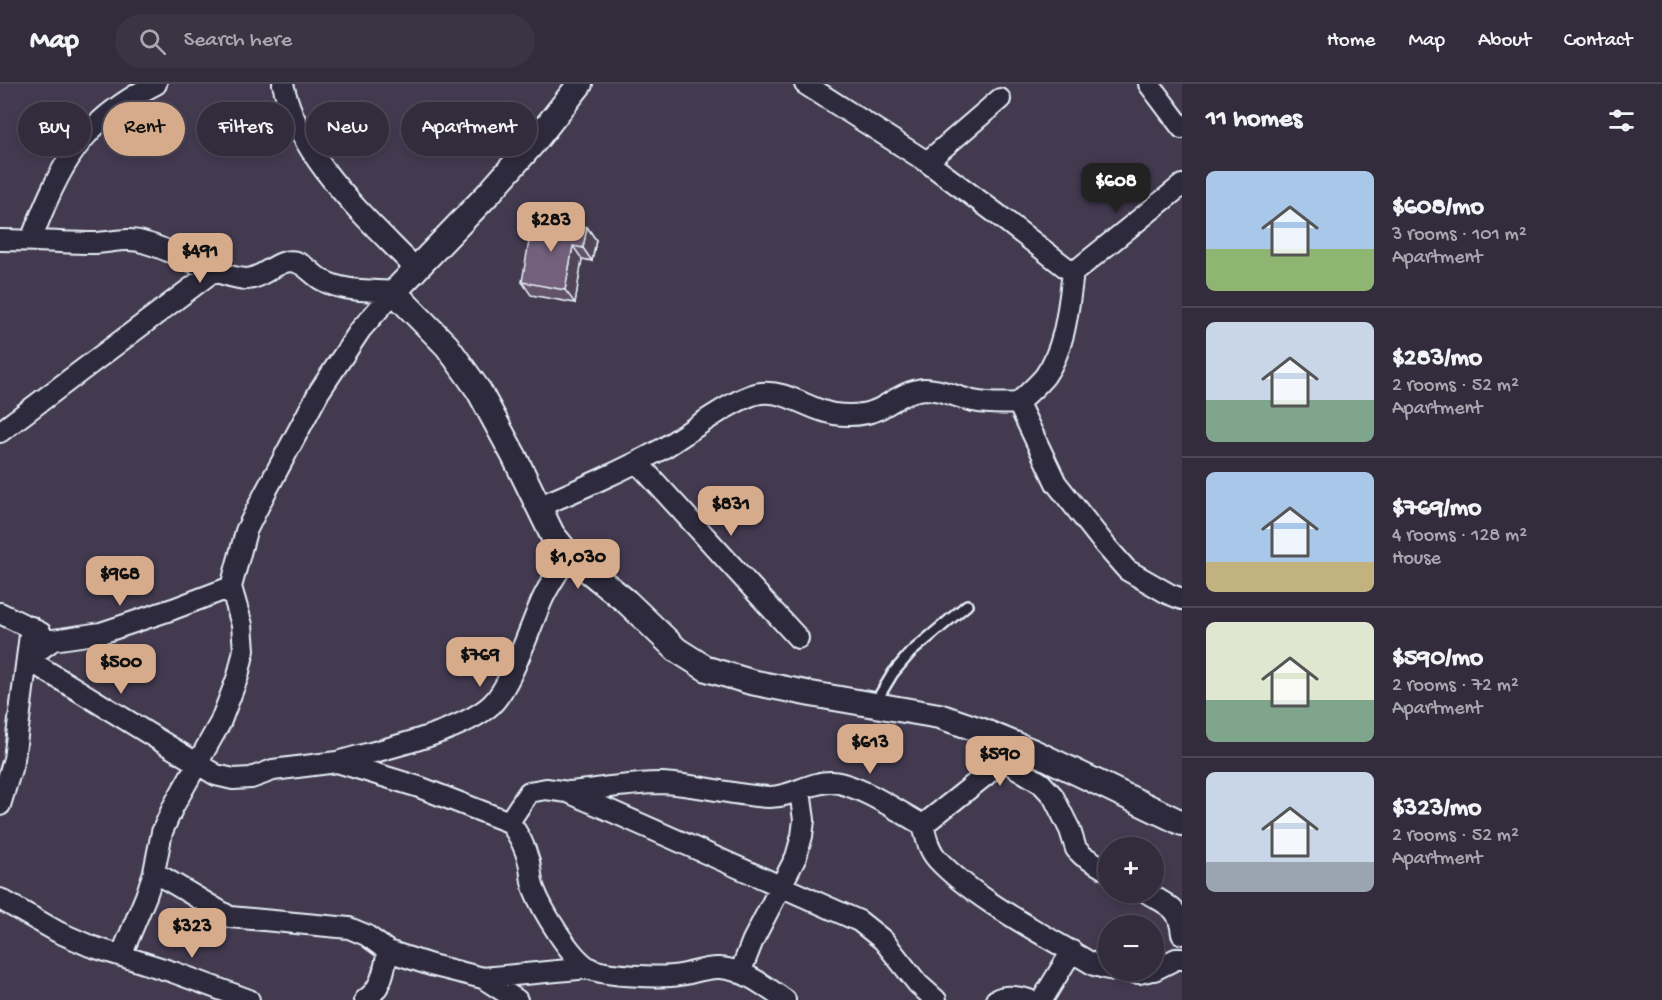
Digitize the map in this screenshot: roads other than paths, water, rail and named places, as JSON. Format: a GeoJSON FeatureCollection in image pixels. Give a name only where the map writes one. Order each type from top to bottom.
{"type":"FeatureCollection","features":[{"type":"Feature","properties":{"kind":"street"},"geometry":{"type":"LineString","coordinates":[[31,240],[46,200],[64,163],[82,139],[105,116],[133,95],[156,84]]}},
{"type":"Feature","properties":{"kind":"street"},"geometry":{"type":"LineString","coordinates":[[282,84],[287,105],[302,137],[320,164],[342,191],[417,269]]}},
{"type":"Feature","properties":{"kind":"street"},"geometry":{"type":"LineString","coordinates":[[805,84],[927,162],[1073,273]]}},
{"type":"Feature","properties":{"kind":"street"},"geometry":{"type":"LineString","coordinates":[[1149,84],[1182,128]]}},
{"type":"Feature","properties":{"kind":"street"},"geometry":{"type":"LineString","coordinates":[[121,956],[154,872],[162,832],[173,807],[220,723],[238,676],[244,650],[242,625],[231,587],[246,531],[302,422],[361,329],[535,141],[575,86]]}},
{"type":"Feature","properties":{"kind":"street"},"geometry":{"type":"LineString","coordinates":[[927,162],[1000,99]]}},
{"type":"Feature","properties":{"kind":"street"},"geometry":{"type":"LineString","coordinates":[[538,507],[637,462],[742,400],[760,393],[776,393],[812,408],[835,414],[858,415],[877,410],[902,395],[923,389],[943,391],[971,401],[992,404],[1018,403],[1043,378],[1054,361],[1064,337],[1073,273],[1182,185]]}},
{"type":"Feature","properties":{"kind":"street"},"geometry":{"type":"LineString","coordinates":[[0,240],[97,243],[123,239],[144,242],[215,270],[246,279],[256,277],[283,263],[294,261],[323,280],[342,288],[394,292],[447,346],[463,367],[484,400],[552,534],[568,555],[627,602],[677,650],[707,669],[761,684],[939,716],[980,730],[1034,752],[1182,823]]}},
{"type":"Feature","properties":{"kind":"street"},"geometry":{"type":"LineString","coordinates":[[0,432],[215,270]]}},
{"type":"Feature","properties":{"kind":"street"},"geometry":{"type":"LineString","coordinates":[[1018,403],[1056,483],[1105,545],[1127,570],[1182,599]]}},
{"type":"Feature","properties":{"kind":"street"},"geometry":{"type":"LineString","coordinates":[[637,462],[798,638]]}},
{"type":"Feature","properties":{"kind":"street"},"geometry":{"type":"LineString","coordinates":[[27,659],[216,775],[233,779],[252,778],[273,770],[337,762],[438,733],[477,716],[492,704],[505,685],[544,596],[568,555]]}},
{"type":"Feature","properties":{"kind":"street"},"geometry":{"type":"LineString","coordinates":[[27,659],[53,640],[101,633],[231,587]]}},
{"type":"Feature","properties":{"kind":"street"},"geometry":{"type":"LineString","coordinates":[[0,613],[53,640]]}},
{"type":"Feature","properties":{"kind":"street"},"geometry":{"type":"LineString","coordinates":[[0,805],[14,759],[10,717],[27,659],[31,627]]}},
{"type":"Feature","properties":{"kind":"street"},"geometry":{"type":"LineString","coordinates":[[980,730],[1002,759],[1041,783],[1053,796],[1067,821],[1076,849],[1098,865]]}},
{"type":"Feature","properties":{"kind":"street"},"geometry":{"type":"LineString","coordinates":[[923,825],[986,775],[1002,759]]}},
{"type":"Feature","properties":{"kind":"street"},"geometry":{"type":"LineString","coordinates":[[337,762],[420,788],[509,822],[522,841],[534,888],[545,910],[564,941],[589,968]]}},
{"type":"Feature","properties":{"kind":"street"},"geometry":{"type":"LineString","coordinates":[[509,822],[529,792],[546,789],[567,792],[661,783],[770,797],[788,795],[831,782],[844,785],[875,798],[923,825],[927,843],[936,858],[976,893],[1098,966]]}},
{"type":"Feature","properties":{"kind":"street"},"geometry":{"type":"LineString","coordinates":[[740,972],[753,940],[796,857],[804,820],[801,791]]}},
{"type":"Feature","properties":{"kind":"street"},"geometry":{"type":"LineString","coordinates":[[567,792],[858,921],[884,940],[918,984],[936,1000]]}},
{"type":"Feature","properties":{"kind":"street"},"geometry":{"type":"LineString","coordinates":[[154,872],[230,917],[349,928],[366,935],[388,951],[483,978],[517,1000]]}},
{"type":"Feature","properties":{"kind":"street"},"geometry":{"type":"LineString","coordinates":[[0,899],[58,932],[249,1000]]}},
{"type":"Feature","properties":{"kind":"street"},"geometry":{"type":"LineString","coordinates":[[1164,903],[1173,908],[1180,917],[1182,934]]}},
{"type":"Feature","properties":{"kind":"street"},"geometry":{"type":"LineString","coordinates":[[365,1000],[372,996],[382,980],[388,951]]}},
{"type":"Feature","properties":{"kind":"street"},"geometry":{"type":"LineString","coordinates":[[1042,1000],[1072,951]]}},
{"type":"Feature","properties":{"kind":"street"},"geometry":{"type":"LineString","coordinates":[[1164,965],[1176,959],[1182,959]]}},
{"type":"Feature","properties":{"kind":"street"},"geometry":{"type":"LineString","coordinates":[[483,978],[589,968],[646,977],[680,975],[720,968],[740,972],[786,1000]]}},
{"type":"Feature","properties":{"kind":"street"},"geometry":{"type":"LineString","coordinates":[[996,1000],[1021,997],[1029,1000]]}},
{"type":"Feature","properties":{"kind":"lane"},"geometry":{"type":"LineString","coordinates":[[873,704],[893,673],[910,653],[967,605]]}}]}
